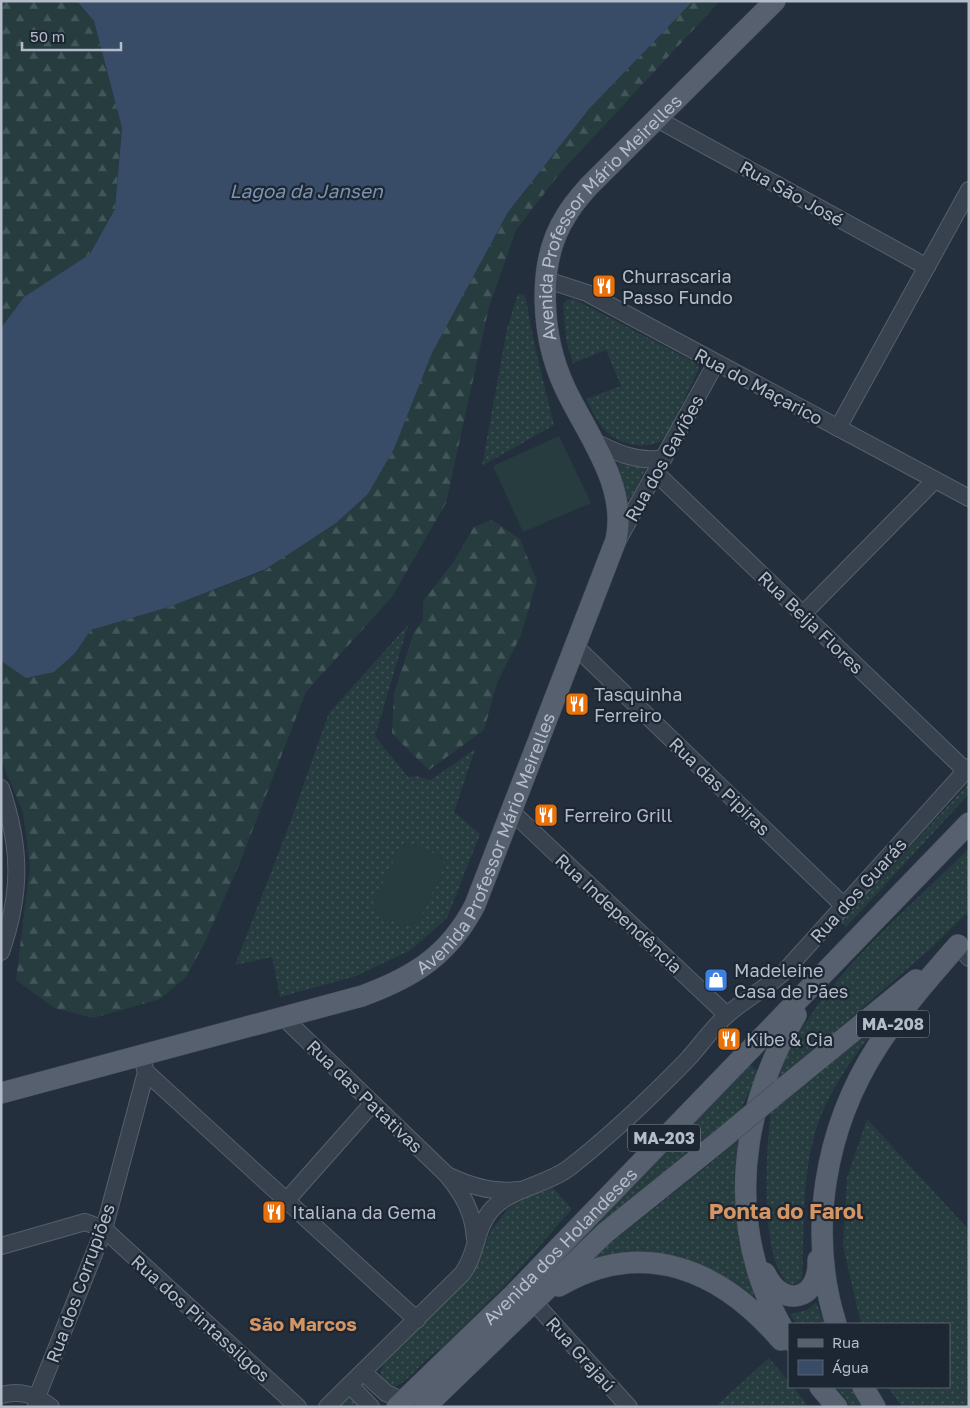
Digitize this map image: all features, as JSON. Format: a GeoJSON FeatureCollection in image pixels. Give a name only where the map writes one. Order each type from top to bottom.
{"type":"FeatureCollection","features":[{"type":"Feature","properties":{"kind":"main road","name":"Avenida Professor Mário Meirelles"},"geometry":{"type":"LineString","coordinates":[[1,1093],[144,1064],[282,1017],[387,987],[416,972],[442,952],[463,926],[475,905],[611,552],[619,522],[617,501],[606,469],[564,387],[552,348],[546,305],[547,280],[552,248],[565,216],[590,186],[775,1]]}},
{"type":"Feature","properties":{"kind":"main road","name":"Avenida dos Holandeses"},"geometry":{"type":"LineString","coordinates":[[401,1404],[514,1294],[969,823]]}},
{"type":"Feature","properties":{"kind":"main road","name":"Avenida dos Holandeses"},"geometry":{"type":"LineString","coordinates":[[425,1407],[605,1233],[722,1140],[781,1090],[965,946]]}},
{"type":"Feature","properties":{"kind":"main road","name":"MA-208"},"geometry":{"type":"LineString","coordinates":[[836,1323],[827,1290],[821,1237],[828,1170],[844,1114],[867,1063],[904,1009],[965,946]]}},
{"type":"Feature","properties":{"kind":"main road"},"geometry":{"type":"LineString","coordinates":[[788,1338],[765,1290],[752,1246],[747,1212],[746,1177],[753,1116],[775,1052],[816,983]]}},
{"type":"Feature","properties":{"kind":"main road"},"geometry":{"type":"LineString","coordinates":[[752,1246],[771,1285],[778,1292],[796,1296],[812,1286],[818,1270],[819,1222],[828,1170]]}},
{"type":"Feature","properties":{"kind":"main road"},"geometry":{"type":"LineString","coordinates":[[533,1301],[565,1282],[604,1267],[640,1261],[660,1262],[695,1273],[725,1289],[760,1317],[788,1348]]}},
{"type":"Feature","properties":{"kind":"main road"},"geometry":{"type":"LineString","coordinates":[[821,1388],[837,1407]]}},
{"type":"Feature","properties":{"kind":"main road"},"geometry":{"type":"LineString","coordinates":[[863,1388],[876,1407]]}},
{"type":"Feature","properties":{"kind":"street","name":"Rua São José"},"geometry":{"type":"LineString","coordinates":[[657,119],[927,267]]}},
{"type":"Feature","properties":{"kind":"street"},"geometry":{"type":"LineString","coordinates":[[838,428],[968,195]]}},
{"type":"Feature","properties":{"kind":"street","name":"Rua do Maçarico"},"geometry":{"type":"LineString","coordinates":[[547,280],[587,293],[969,498]]}},
{"type":"Feature","properties":{"kind":"street","name":"Rua dos Gaviões"},"geometry":{"type":"LineString","coordinates":[[611,552],[716,363]]}},
{"type":"Feature","properties":{"kind":"street"},"geometry":{"type":"LineString","coordinates":[[592,440],[632,457],[646,460],[664,458]]}},
{"type":"Feature","properties":{"kind":"street","name":"Rua Beija Flores"},"geometry":{"type":"LineString","coordinates":[[656,473],[967,769]]}},
{"type":"Feature","properties":{"kind":"street"},"geometry":{"type":"LineString","coordinates":[[803,614],[935,480]]}},
{"type":"Feature","properties":{"kind":"street","name":"Rua das Pipiras"},"geometry":{"type":"LineString","coordinates":[[575,646],[844,906]]}},
{"type":"Feature","properties":{"kind":"street","name":"Rua dos Guarás"},"geometry":{"type":"LineString","coordinates":[[475,1242],[488,1214],[507,1197],[556,1177],[600,1142],[651,1096],[727,1015],[770,985],[785,971],[967,769]]}},
{"type":"Feature","properties":{"kind":"street"},"geometry":{"type":"LineString","coordinates":[[1,788],[15,836],[18,870],[10,926],[1,952]]}},
{"type":"Feature","properties":{"kind":"street","name":"Rua Independência"},"geometry":{"type":"LineString","coordinates":[[511,811],[727,1015]]}},
{"type":"Feature","properties":{"kind":"street","name":"Rua das Patativas"},"geometry":{"type":"LineString","coordinates":[[282,1017],[447,1175],[462,1194],[470,1210],[475,1242]]}},
{"type":"Feature","properties":{"kind":"street"},"geometry":{"type":"LineString","coordinates":[[144,1064],[417,1320]]}},
{"type":"Feature","properties":{"kind":"street","name":"Rua dos Corrupiões"},"geometry":{"type":"LineString","coordinates":[[36,1402],[104,1229],[144,1064]]}},
{"type":"Feature","properties":{"kind":"street"},"geometry":{"type":"LineString","coordinates":[[287,1200],[372,1104]]}},
{"type":"Feature","properties":{"kind":"street","name":"Rua das Patativas"},"geometry":{"type":"LineString","coordinates":[[447,1175],[465,1183],[492,1189],[525,1189]]}},
{"type":"Feature","properties":{"kind":"street"},"geometry":{"type":"LineString","coordinates":[[1,1246],[85,1222],[104,1229]]}},
{"type":"Feature","properties":{"kind":"street","name":"Rua dos Pintassilgos"},"geometry":{"type":"LineString","coordinates":[[104,1229],[298,1407]]}},
{"type":"Feature","properties":{"kind":"street"},"geometry":{"type":"LineString","coordinates":[[328,1407],[467,1268],[475,1242]]}},
{"type":"Feature","properties":{"kind":"street","name":"Rua Grajaú"},"geometry":{"type":"LineString","coordinates":[[533,1301],[629,1407]]}},
{"type":"Feature","properties":{"kind":"street"},"geometry":{"type":"LineString","coordinates":[[363,1372],[386,1394],[401,1404]]}},
{"type":"Feature","properties":{"kind":"street"},"geometry":{"type":"LineString","coordinates":[[350,1384],[371,1407]]}},
{"type":"Feature","properties":{"kind":"street"},"geometry":{"type":"LineString","coordinates":[[1,1395],[17,1392],[51,1407]]}},
{"type":"Feature","properties":{"kind":"green space"},"geometry":{"type":"Polygon","coordinates":[[[1,1],[77,1],[94,21],[122,128],[115,209],[90,254],[24,297],[1,328],[1,1]]]}},
{"type":"Feature","properties":{"kind":"green space"},"geometry":{"type":"Polygon","coordinates":[[[693,1],[720,1],[560,173],[516,230],[489,307],[446,503],[392,597],[306,692],[239,865],[205,942],[186,977],[160,999],[93,1018],[54,1008],[16,980],[30,866],[23,812],[1,760],[1,661],[26,678],[75,653],[91,630],[169,607],[266,570],[368,494],[394,449],[432,353],[508,212],[589,109],[693,1]]]}},
{"type":"Feature","properties":{"kind":"green space"},"geometry":{"type":"Polygon","coordinates":[[[518,294],[525,295],[535,347],[554,425],[482,466],[507,329],[518,294]]]}},
{"type":"Feature","properties":{"kind":"green space"},"geometry":{"type":"Polygon","coordinates":[[[574,299],[694,362],[699,368],[666,438],[650,445],[632,444],[615,438],[600,424],[586,399],[621,386],[606,350],[573,363],[566,340],[563,304],[567,300],[574,299]]]}},
{"type":"Feature","properties":{"kind":"green space"},"geometry":{"type":"Polygon","coordinates":[[[559,436],[591,503],[523,532],[493,466],[559,436]]]}},
{"type":"Feature","properties":{"kind":"green space"},"geometry":{"type":"Polygon","coordinates":[[[616,459],[648,465],[630,500],[628,499],[616,459]]]}},
{"type":"Feature","properties":{"kind":"green space"},"geometry":{"type":"Polygon","coordinates":[[[492,520],[520,539],[537,581],[521,635],[497,683],[484,730],[429,770],[392,734],[394,693],[414,632],[423,620],[423,601],[454,561],[474,527],[492,520]]]}},
{"type":"Feature","properties":{"kind":"green space"},"geometry":{"type":"Polygon","coordinates":[[[408,625],[375,736],[408,777],[417,776],[431,780],[475,749],[454,812],[480,834],[447,918],[411,950],[356,976],[280,997],[272,957],[235,965],[287,831],[329,713],[408,625]]]}},
{"type":"Feature","properties":{"kind":"green space"},"geometry":{"type":"Polygon","coordinates":[[[969,783],[969,794],[846,927],[841,922],[969,783]]]}},
{"type":"Feature","properties":{"kind":"green space"},"geometry":{"type":"Polygon","coordinates":[[[411,843],[440,856],[445,866],[418,923],[406,926],[378,915],[372,905],[400,848],[411,843]]]}},
{"type":"Feature","properties":{"kind":"green space"},"geometry":{"type":"Polygon","coordinates":[[[969,848],[969,911],[929,950],[774,1085],[790,1050],[810,1017],[833,986],[858,957],[969,848]]]}},
{"type":"Feature","properties":{"kind":"green space"},"geometry":{"type":"Polygon","coordinates":[[[881,1020],[838,1082],[826,1104],[818,1125],[812,1146],[805,1190],[802,1278],[797,1284],[789,1284],[779,1271],[769,1227],[767,1173],[771,1107],[881,1020]]]}},
{"type":"Feature","properties":{"kind":"green space"},"geometry":{"type":"Polygon","coordinates":[[[748,1063],[759,1072],[739,1113],[474,1352],[748,1063]]]}},
{"type":"Feature","properties":{"kind":"green space"},"geometry":{"type":"Polygon","coordinates":[[[867,1119],[969,1230],[969,1407],[902,1407],[889,1388],[950,1388],[950,1323],[861,1323],[843,1246],[847,1178],[867,1119]]]}},
{"type":"Feature","properties":{"kind":"green space"},"geometry":{"type":"Polygon","coordinates":[[[738,1141],[734,1177],[738,1237],[754,1296],[748,1295],[696,1266],[668,1257],[653,1254],[637,1254],[595,1259],[597,1254],[738,1141]]]}},
{"type":"Feature","properties":{"kind":"green space"},"geometry":{"type":"Polygon","coordinates":[[[553,1188],[572,1209],[509,1281],[442,1348],[435,1352],[403,1382],[390,1388],[381,1380],[380,1373],[386,1359],[479,1257],[492,1229],[508,1209],[517,1201],[553,1188]]]}},
{"type":"Feature","properties":{"kind":"green space"},"geometry":{"type":"Polygon","coordinates":[[[816,1302],[825,1323],[795,1323],[790,1314],[807,1310],[816,1302]]]}},
{"type":"Feature","properties":{"kind":"green space"},"geometry":{"type":"Polygon","coordinates":[[[769,1358],[788,1381],[788,1388],[794,1388],[809,1407],[715,1407],[769,1358]]]}},
{"type":"Feature","properties":{"kind":"green space"},"geometry":{"type":"Polygon","coordinates":[[[837,1388],[852,1388],[862,1407],[851,1407],[837,1388]]]}},
{"type":"Feature","properties":{"kind":"green space"},"geometry":{"type":"Polygon","coordinates":[[[349,1396],[369,1407],[337,1407],[349,1396]]]}},
{"type":"Feature","properties":{"kind":"water","name":"Lagoa da Jansen"},"geometry":{"type":"Polygon","coordinates":[[[77,1],[693,1],[589,109],[508,212],[432,353],[394,449],[368,494],[336,523],[266,569],[169,607],[91,630],[75,653],[54,672],[26,678],[1,661],[1,328],[24,297],[90,254],[115,209],[122,128],[94,21],[77,1]]]}},
{"type":"Feature","properties":{"kind":"place","name":"Churrascaria Passo Fundo"},"geometry":{"type":"Point","coordinates":[604,286]}},
{"type":"Feature","properties":{"kind":"place","name":"Tasquinha Ferreiro"},"geometry":{"type":"Point","coordinates":[577,704]}},
{"type":"Feature","properties":{"kind":"place","name":"Ferreiro Grill"},"geometry":{"type":"Point","coordinates":[546,815]}},
{"type":"Feature","properties":{"kind":"place","name":"Madeleine Casa de Pães"},"geometry":{"type":"Point","coordinates":[716,980]}},
{"type":"Feature","properties":{"kind":"place","name":"Kibe & Cia"},"geometry":{"type":"Point","coordinates":[729,1039]}},
{"type":"Feature","properties":{"kind":"place","name":"Italiana da Gema"},"geometry":{"type":"Point","coordinates":[274,1212]}},
{"type":"Feature","properties":{"kind":"district","name":"Ponta do Farol"},"geometry":{"type":"Point","coordinates":[786,1210]}},
{"type":"Feature","properties":{"kind":"district","name":"São Marcos"},"geometry":{"type":"Point","coordinates":[303,1323]}}]}
